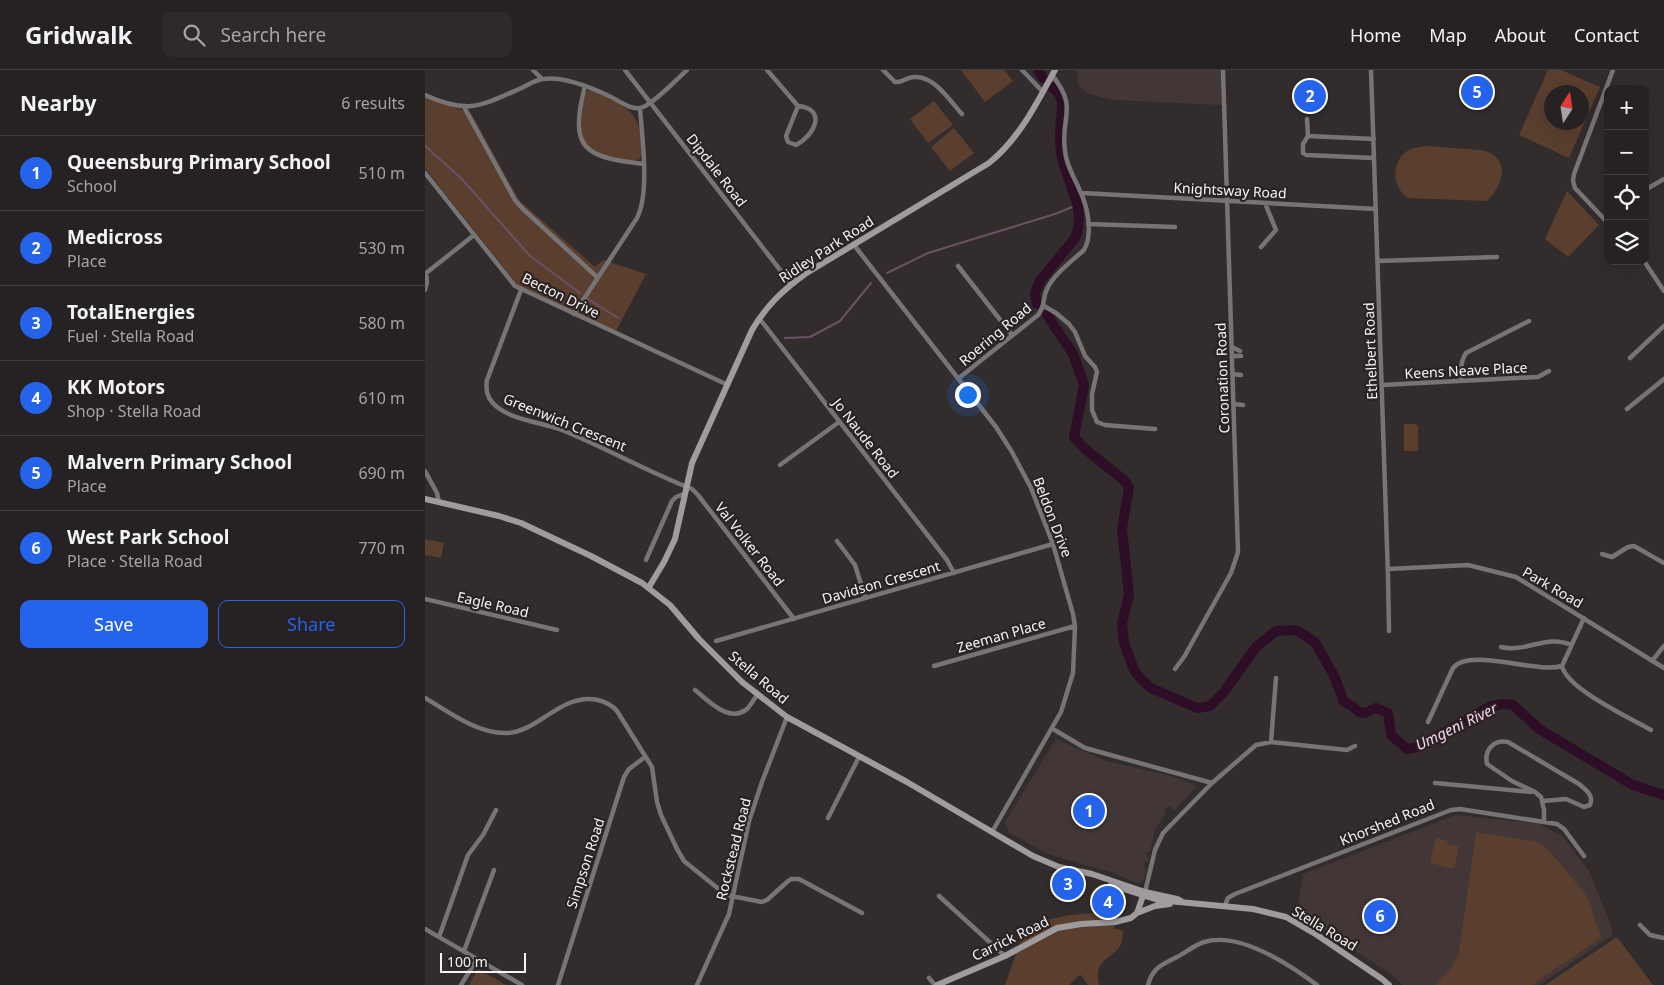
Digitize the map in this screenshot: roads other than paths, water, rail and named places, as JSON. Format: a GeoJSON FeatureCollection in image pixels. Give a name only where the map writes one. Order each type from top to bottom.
{"type":"FeatureCollection","features":[{"type":"Feature","properties":{"kind":"main road","name":"Ridley Park Road"},"geometry":{"type":"LineString","coordinates":[[649,587],[671,549],[678,527],[692,463],[759,318],[771,303],[791,284],[989,163],[999,155],[1021,129],[1053,73]]}},
{"type":"Feature","properties":{"kind":"main road","name":"Stella Road"},"geometry":{"type":"LineString","coordinates":[[425,499],[521,523],[604,562],[649,587],[670,605],[716,658],[742,682],[787,718],[907,782],[1045,861],[1059,867],[1085,873],[1090,878],[1144,894],[1179,902],[1225,905],[1264,911],[1296,922],[1389,985]]}},
{"type":"Feature","properties":{"kind":"main road"},"geometry":{"type":"LineString","coordinates":[[1137,913],[1144,894]]}},
{"type":"Feature","properties":{"kind":"main road","name":"Carrick Road"},"geometry":{"type":"LineString","coordinates":[[936,985],[945,984],[1005,956],[1057,928],[1081,924],[1115,922],[1131,918],[1137,913],[1155,906],[1179,902]]}},
{"type":"Feature","properties":{"kind":"street"},"geometry":{"type":"LineString","coordinates":[[533,70],[542,79]]}},
{"type":"Feature","properties":{"kind":"street","name":"Dipdale Road"},"geometry":{"type":"LineString","coordinates":[[625,70],[791,284]]}},
{"type":"Feature","properties":{"kind":"street"},"geometry":{"type":"LineString","coordinates":[[425,95],[464,107],[482,105],[542,79],[567,81],[585,86],[630,107],[640,108],[651,103],[687,70]]}},
{"type":"Feature","properties":{"kind":"street"},"geometry":{"type":"LineString","coordinates":[[767,70],[798,106],[811,111],[815,115],[816,123],[807,137],[796,144],[788,142],[786,136],[798,106]]}},
{"type":"Feature","properties":{"kind":"street"},"geometry":{"type":"LineString","coordinates":[[883,70],[895,82],[915,76],[927,79],[935,84],[963,114]]}},
{"type":"Feature","properties":{"kind":"street"},"geometry":{"type":"LineString","coordinates":[[1022,70],[1043,92]]}},
{"type":"Feature","properties":{"kind":"street","name":"Coronation Road"},"geometry":{"type":"LineString","coordinates":[[1175,669],[1184,657],[1235,563],[1238,552],[1223,70]]}},
{"type":"Feature","properties":{"kind":"street","name":"Ethelbert Road"},"geometry":{"type":"LineString","coordinates":[[1371,70],[1389,631]]}},
{"type":"Feature","properties":{"kind":"street"},"geometry":{"type":"LineString","coordinates":[[1604,216],[1575,188],[1573,181],[1613,70]]}},
{"type":"Feature","properties":{"kind":"street"},"geometry":{"type":"LineString","coordinates":[[1053,73],[1066,96],[1068,107],[1064,136],[1065,152],[1068,165],[1081,193],[1089,234],[1084,250],[1051,282],[1046,290],[1044,306],[1069,324],[1075,332],[1085,356],[1097,372],[1092,394],[1092,410],[1097,422],[1105,425],[1155,429]]}},
{"type":"Feature","properties":{"kind":"street"},"geometry":{"type":"LineString","coordinates":[[585,86],[578,129],[585,147],[600,157],[644,164]]}},
{"type":"Feature","properties":{"kind":"street"},"geometry":{"type":"LineString","coordinates":[[464,107],[515,200],[597,277]]}},
{"type":"Feature","properties":{"kind":"street"},"geometry":{"type":"LineString","coordinates":[[574,314],[637,218],[641,208],[644,164],[640,108]]}},
{"type":"Feature","properties":{"kind":"street"},"geometry":{"type":"LineString","coordinates":[[1307,119],[1308,136],[1302,147],[1303,153],[1306,156],[1374,158]]}},
{"type":"Feature","properties":{"kind":"street"},"geometry":{"type":"LineString","coordinates":[[1308,136],[1373,139]]}},
{"type":"Feature","properties":{"kind":"street","name":"Becton Drive"},"geometry":{"type":"LineString","coordinates":[[425,173],[511,281],[521,290],[728,385]]}},
{"type":"Feature","properties":{"kind":"street"},"geometry":{"type":"LineString","coordinates":[[1649,188],[1664,179]]}},
{"type":"Feature","properties":{"kind":"street","name":"Knightsway Road"},"geometry":{"type":"LineString","coordinates":[[1081,193],[1376,209]]}},
{"type":"Feature","properties":{"kind":"street"},"geometry":{"type":"LineString","coordinates":[[1261,248],[1276,230],[1265,202]]}},
{"type":"Feature","properties":{"kind":"street"},"geometry":{"type":"LineString","coordinates":[[1088,224],[1175,227]]}},
{"type":"Feature","properties":{"kind":"street"},"geometry":{"type":"LineString","coordinates":[[425,290],[427,282],[425,273],[474,235]]}},
{"type":"Feature","properties":{"kind":"street","name":"Beldon Drive"},"geometry":{"type":"LineString","coordinates":[[854,245],[959,378],[996,427],[1012,452],[1031,488],[1053,544],[1073,614],[1075,626],[1071,685],[1061,712],[1053,729],[992,832]]}},
{"type":"Feature","properties":{"kind":"street"},"geometry":{"type":"LineString","coordinates":[[1378,261],[1497,257]]}},
{"type":"Feature","properties":{"kind":"street"},"geometry":{"type":"LineString","coordinates":[[1648,265],[1664,291]]}},
{"type":"Feature","properties":{"kind":"street"},"geometry":{"type":"LineString","coordinates":[[958,266],[1012,335]]}},
{"type":"Feature","properties":{"kind":"street","name":"Greenwich Crescent"},"geometry":{"type":"LineString","coordinates":[[521,290],[487,380],[485,390],[495,406],[515,416],[579,437],[685,490]]}},
{"type":"Feature","properties":{"kind":"street","name":"Roering Road"},"geometry":{"type":"LineString","coordinates":[[959,378],[1038,315],[1044,306]]}},
{"type":"Feature","properties":{"kind":"street","name":"Jo Naude Road"},"geometry":{"type":"LineString","coordinates":[[759,318],[947,560],[954,573]]}},
{"type":"Feature","properties":{"kind":"street"},"geometry":{"type":"LineString","coordinates":[[1462,381],[1462,360],[1466,353],[1529,320]]}},
{"type":"Feature","properties":{"kind":"street"},"geometry":{"type":"LineString","coordinates":[[1631,358],[1664,326]]}},
{"type":"Feature","properties":{"kind":"street"},"geometry":{"type":"LineString","coordinates":[[1232,347],[1240,350]]}},
{"type":"Feature","properties":{"kind":"street"},"geometry":{"type":"LineString","coordinates":[[1233,356],[1241,356]]}},
{"type":"Feature","properties":{"kind":"street","name":"Keens Neave Place"},"geometry":{"type":"LineString","coordinates":[[1382,385],[1538,377],[1549,371]]}},
{"type":"Feature","properties":{"kind":"street"},"geometry":{"type":"LineString","coordinates":[[1233,374],[1241,375]]}},
{"type":"Feature","properties":{"kind":"street"},"geometry":{"type":"LineString","coordinates":[[1627,408],[1664,379]]}},
{"type":"Feature","properties":{"kind":"street"},"geometry":{"type":"LineString","coordinates":[[1234,404],[1243,405]]}},
{"type":"Feature","properties":{"kind":"street"},"geometry":{"type":"LineString","coordinates":[[781,465],[839,422]]}},
{"type":"Feature","properties":{"kind":"street"},"geometry":{"type":"LineString","coordinates":[[425,471],[437,493],[439,502]]}},
{"type":"Feature","properties":{"kind":"street","name":"Val Volker Road"},"geometry":{"type":"LineString","coordinates":[[685,490],[692,489],[698,495],[794,619]]}},
{"type":"Feature","properties":{"kind":"street"},"geometry":{"type":"LineString","coordinates":[[647,560],[672,501],[685,490]]}},
{"type":"Feature","properties":{"kind":"street"},"geometry":{"type":"LineString","coordinates":[[1238,517],[1245,517]]}},
{"type":"Feature","properties":{"kind":"street"},"geometry":{"type":"LineString","coordinates":[[837,541],[855,565],[865,597]]}},
{"type":"Feature","properties":{"kind":"street","name":"Davidson Crescent"},"geometry":{"type":"LineString","coordinates":[[716,641],[1053,544]]}},
{"type":"Feature","properties":{"kind":"street"},"geometry":{"type":"LineString","coordinates":[[1602,554],[1612,557],[1628,546],[1634,546],[1664,563]]}},
{"type":"Feature","properties":{"kind":"street","name":"Park Road"},"geometry":{"type":"LineString","coordinates":[[1388,569],[1468,565],[1502,573],[1526,582],[1664,668]]}},
{"type":"Feature","properties":{"kind":"street","name":"Eagle Road"},"geometry":{"type":"LineString","coordinates":[[425,599],[557,630]]}},
{"type":"Feature","properties":{"kind":"street"},"geometry":{"type":"LineString","coordinates":[[1584,618],[1562,666],[1566,676],[1585,692],[1651,730]]}},
{"type":"Feature","properties":{"kind":"street","name":"Zeeman Place"},"geometry":{"type":"LineString","coordinates":[[934,666],[1075,626]]}},
{"type":"Feature","properties":{"kind":"street"},"geometry":{"type":"LineString","coordinates":[[1501,647],[1511,649],[1558,641],[1571,645]]}},
{"type":"Feature","properties":{"kind":"street"},"geometry":{"type":"LineString","coordinates":[[1652,661],[1664,646]]}},
{"type":"Feature","properties":{"kind":"street"},"geometry":{"type":"LineString","coordinates":[[1428,722],[1453,668],[1458,663],[1483,660],[1539,667],[1562,666]]}},
{"type":"Feature","properties":{"kind":"street"},"geometry":{"type":"LineString","coordinates":[[1271,742],[1276,678]]}},
{"type":"Feature","properties":{"kind":"street"},"geometry":{"type":"LineString","coordinates":[[695,690],[717,709],[731,713],[746,709],[757,694]]}},
{"type":"Feature","properties":{"kind":"street"},"geometry":{"type":"LineString","coordinates":[[425,698],[475,726],[504,734],[519,731],[577,700],[601,700],[610,704],[617,711],[653,772],[657,802],[661,815],[681,856],[690,866],[723,892],[733,896],[762,902],[767,900],[791,879],[799,879],[862,914]]}},
{"type":"Feature","properties":{"kind":"street","name":"Rockstead Road"},"geometry":{"type":"LineString","coordinates":[[697,985],[724,928],[749,821],[787,718]]}},
{"type":"Feature","properties":{"kind":"street"},"geometry":{"type":"LineString","coordinates":[[1053,729],[1085,748],[1211,783]]}},
{"type":"Feature","properties":{"kind":"street"},"geometry":{"type":"LineString","coordinates":[[1543,800],[1566,799],[1584,807],[1590,804],[1591,796],[1579,784],[1508,742],[1498,741],[1494,743],[1487,754],[1487,764],[1511,781],[1535,792],[1541,797],[1543,800],[1544,821]]}},
{"type":"Feature","properties":{"kind":"street"},"geometry":{"type":"LineString","coordinates":[[1144,894],[1155,850],[1163,832],[1211,783],[1256,745],[1271,742],[1347,750],[1355,746]]}},
{"type":"Feature","properties":{"kind":"street","name":"Simpson Road"},"geometry":{"type":"LineString","coordinates":[[559,985],[624,777],[629,769],[645,757]]}},
{"type":"Feature","properties":{"kind":"street"},"geometry":{"type":"LineString","coordinates":[[828,818],[859,757]]}},
{"type":"Feature","properties":{"kind":"street"},"geometry":{"type":"LineString","coordinates":[[1435,783],[1535,792]]}},
{"type":"Feature","properties":{"kind":"street","name":"Khorshed Road"},"geometry":{"type":"LineString","coordinates":[[1225,905],[1229,898],[1235,894],[1451,810],[1460,809],[1557,824],[1565,829],[1584,856]]}},
{"type":"Feature","properties":{"kind":"street"},"geometry":{"type":"LineString","coordinates":[[439,937],[468,855],[483,835],[496,810]]}},
{"type":"Feature","properties":{"kind":"street"},"geometry":{"type":"LineString","coordinates":[[464,951],[494,870]]}},
{"type":"Feature","properties":{"kind":"street"},"geometry":{"type":"LineString","coordinates":[[939,896],[1005,956]]}},
{"type":"Feature","properties":{"kind":"street"},"geometry":{"type":"LineString","coordinates":[[1640,925],[1651,935],[1664,938]]}},
{"type":"Feature","properties":{"kind":"street"},"geometry":{"type":"LineString","coordinates":[[425,929],[522,985]]}},
{"type":"Feature","properties":{"kind":"street"},"geometry":{"type":"LineString","coordinates":[[1148,985],[1152,973],[1159,967],[1200,944],[1212,941],[1253,946],[1289,965],[1317,985]]}},
{"type":"Feature","properties":{"kind":"street"},"geometry":{"type":"LineString","coordinates":[[461,985],[477,959]]}},
{"type":"Feature","properties":{"kind":"street"},"geometry":{"type":"LineString","coordinates":[[929,978],[936,985]]}},
{"type":"Feature","properties":{"kind":"waterway","name":"Umgeni River"},"geometry":{"type":"LineString","coordinates":[[1038,70],[1043,78]]}},
{"type":"Feature","properties":{"kind":"waterway","name":"Umgeni River"},"geometry":{"type":"LineString","coordinates":[[1037,304],[1035,293],[1040,281],[1075,238],[1079,216],[1063,163],[1060,146],[1062,101],[1059,94],[1052,87]]}},
{"type":"Feature","properties":{"kind":"waterway"},"geometry":{"type":"LineString","coordinates":[[425,146],[461,178],[530,256],[580,293]]}},
{"type":"Feature","properties":{"kind":"waterway"},"geometry":{"type":"LineString","coordinates":[[887,273],[928,253],[1055,214],[1077,205]]}},
{"type":"Feature","properties":{"kind":"waterway"},"geometry":{"type":"LineString","coordinates":[[785,338],[810,337],[840,321],[871,283]]}},
{"type":"Feature","properties":{"kind":"waterway"},"geometry":{"type":"LineString","coordinates":[[588,299],[618,318]]}},
{"type":"Feature","properties":{"kind":"waterway","name":"Umgeni River"},"geometry":{"type":"LineString","coordinates":[[1047,315],[1073,354],[1084,385],[1074,437],[1084,448],[1125,481],[1129,487],[1122,529],[1129,595],[1122,623],[1124,643],[1134,670],[1151,688],[1197,708],[1210,706],[1224,692],[1256,647],[1276,631],[1296,630],[1315,642],[1334,676],[1344,702],[1359,712],[1365,713],[1376,708],[1388,713],[1391,735],[1407,749],[1418,747],[1491,706],[1513,705],[1539,729],[1633,785],[1664,795]]}},
{"type":"Feature","properties":{"kind":"place","name":"Malvern Primary School"},"geometry":{"type":"Point","coordinates":[1477,92]}},
{"type":"Feature","properties":{"kind":"place","name":"Medicross"},"geometry":{"type":"Point","coordinates":[1310,96]}},
{"type":"Feature","properties":{"kind":"place","name":"Queensburg Primary School"},"geometry":{"type":"Point","coordinates":[1089,811]}},
{"type":"Feature","properties":{"kind":"place","name":"TotalEnergies"},"geometry":{"type":"Point","coordinates":[1068,884]}},
{"type":"Feature","properties":{"kind":"place","name":"KK Motors"},"geometry":{"type":"Point","coordinates":[1108,902]}},
{"type":"Feature","properties":{"kind":"place","name":"West Park School"},"geometry":{"type":"Point","coordinates":[1380,916]}}]}
